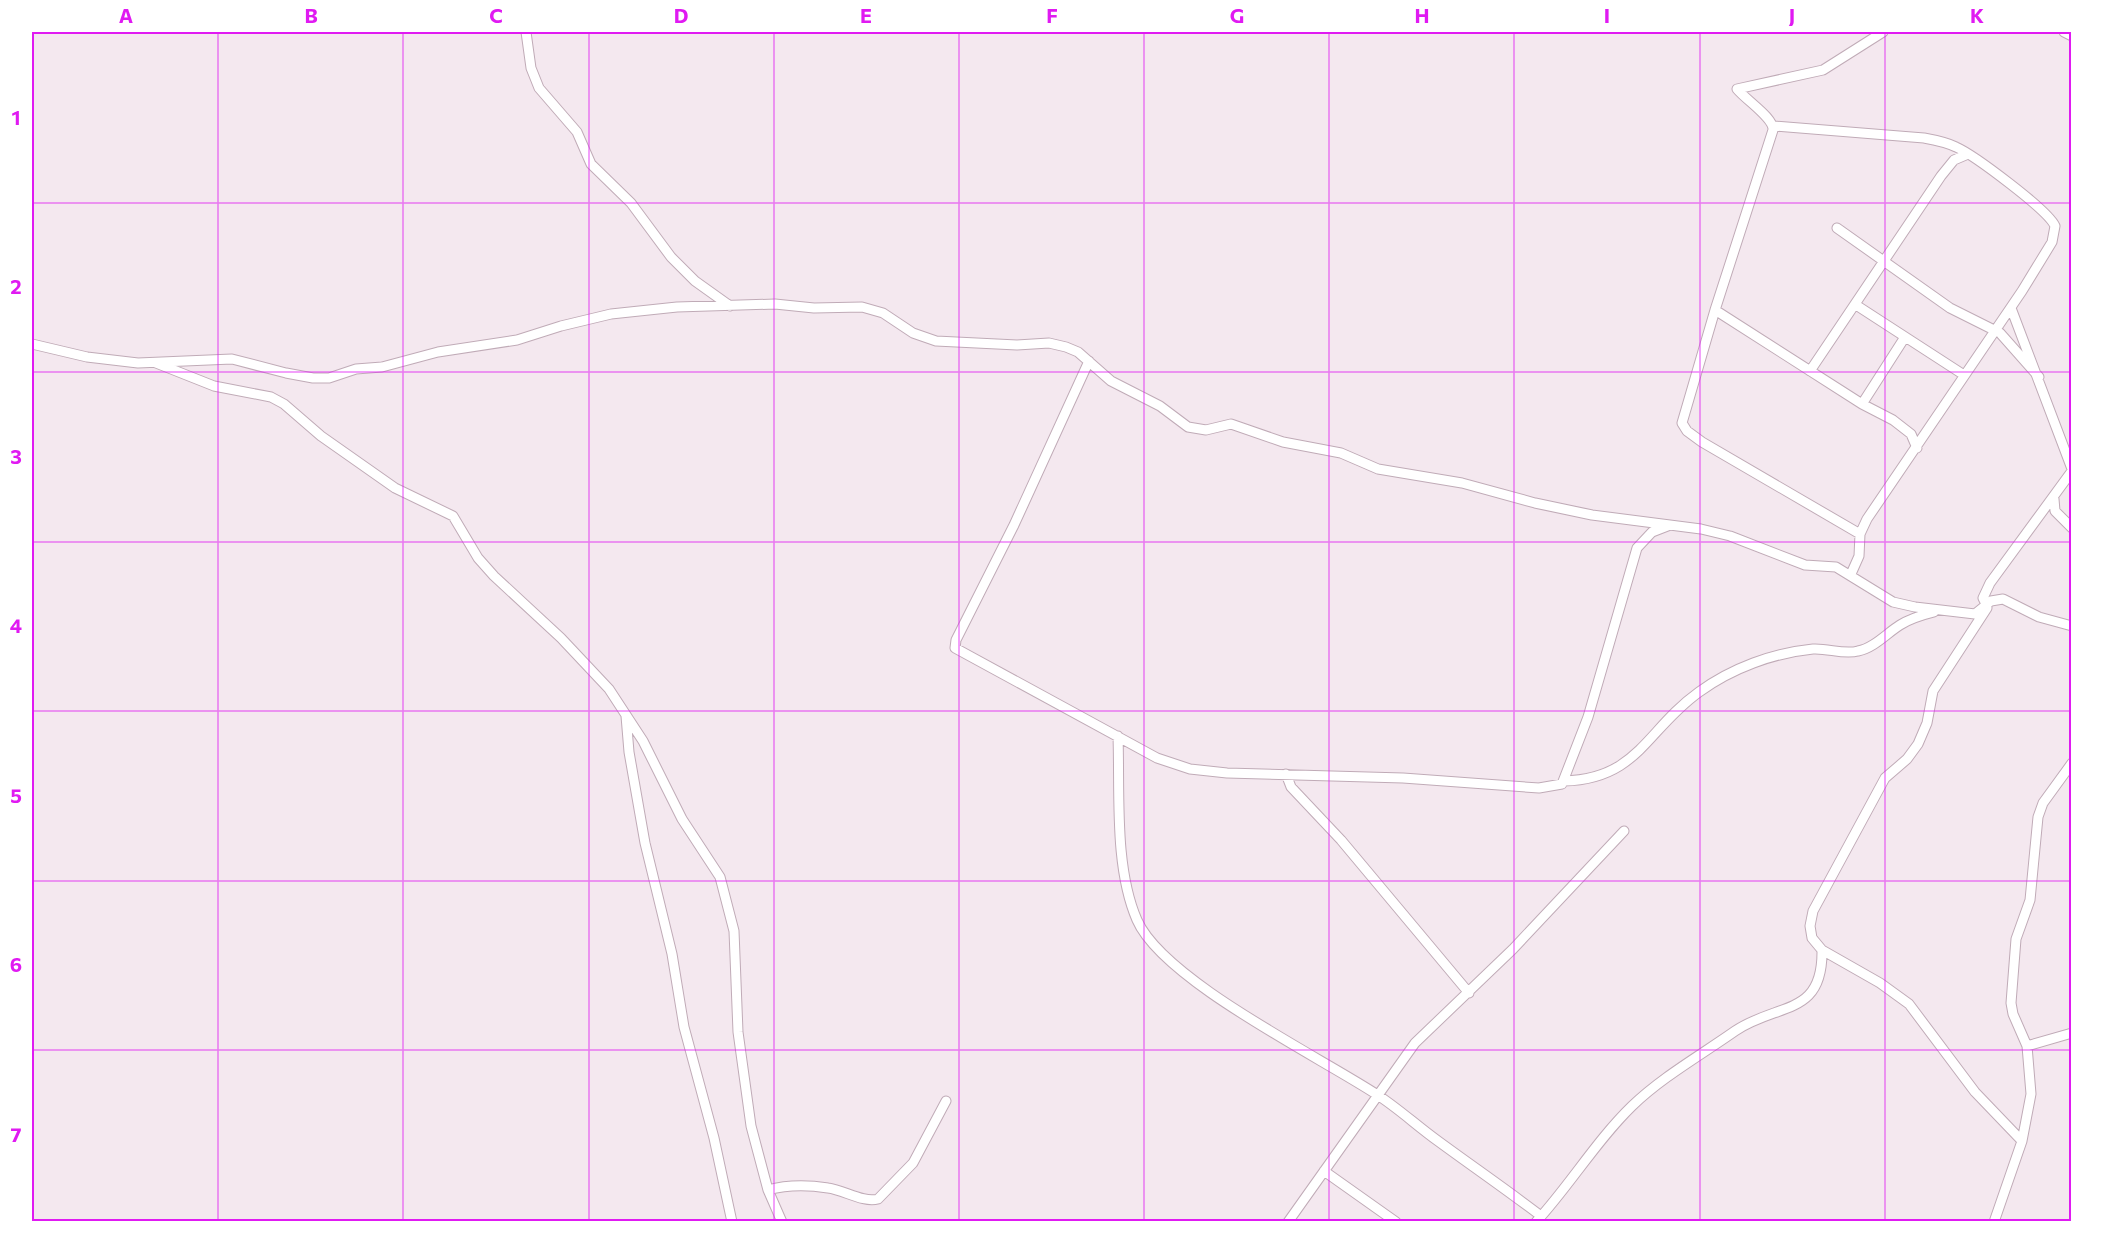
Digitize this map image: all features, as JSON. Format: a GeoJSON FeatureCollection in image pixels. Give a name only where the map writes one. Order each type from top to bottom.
{"type":"FeatureCollection","features":[{"type":"Feature","properties":{"kind":"street"},"geometry":{"type":"LineString","coordinates":[[526,32],[531,68],[538,88],[577,132],[591,164],[631,203],[671,257],[695,281],[730,306]]}},
{"type":"Feature","properties":{"kind":"street"},"geometry":{"type":"LineString","coordinates":[[1774,126],[1769,118],[1750,104],[1737,89],[1823,70],[1883,32]]}},
{"type":"Feature","properties":{"kind":"street"},"geometry":{"type":"LineString","coordinates":[[2064,32],[2072,36]]}},
{"type":"Feature","properties":{"kind":"street"},"geometry":{"type":"LineString","coordinates":[[1774,126],[1924,138],[1944,142],[1968,154],[2045,214],[2055,226],[2052,242],[2011,308],[1994,329],[1868,519],[1860,534],[1861,550],[1851,574]]}},
{"type":"Feature","properties":{"kind":"street"},"geometry":{"type":"LineString","coordinates":[[1774,126],[1714,310],[1682,423],[1687,431],[1860,534]]}},
{"type":"Feature","properties":{"kind":"street"},"geometry":{"type":"LineString","coordinates":[[1810,371],[1947,167],[1954,160],[1968,154]]}},
{"type":"Feature","properties":{"kind":"street"},"geometry":{"type":"LineString","coordinates":[[1837,228],[1950,308],[1994,329],[2039,377]]}},
{"type":"Feature","properties":{"kind":"street"},"geometry":{"type":"LineString","coordinates":[[32,344],[87,357],[154,362],[232,359],[286,373],[313,378],[329,378],[356,369],[382,367],[438,352],[517,340],[611,314],[677,308],[775,304],[814,308],[862,307],[883,313],[923,338],[1017,345],[1049,343],[1066,347],[1089,361],[1111,381],[1160,406],[1188,427],[1206,430],[1232,424],[1294,445],[1341,453],[1378,469],[1462,483],[1535,503],[1592,514],[1673,525],[1730,536],[1804,565],[1836,567],[1851,574],[1872,592],[1893,602],[1975,614],[1988,603],[2004,599],[2039,618],[2072,626]]}},
{"type":"Feature","properties":{"kind":"street"},"geometry":{"type":"LineString","coordinates":[[1856,305],[1964,375]]}},
{"type":"Feature","properties":{"kind":"street"},"geometry":{"type":"LineString","coordinates":[[1988,603],[1983,598],[1990,583],[2054,499],[2072,470],[2039,377],[2011,308]]}},
{"type":"Feature","properties":{"kind":"street"},"geometry":{"type":"LineString","coordinates":[[1714,310],[1862,404],[1902,426],[1911,434],[1917,448]]}},
{"type":"Feature","properties":{"kind":"street"},"geometry":{"type":"LineString","coordinates":[[1862,404],[1905,337]]}},
{"type":"Feature","properties":{"kind":"street"},"geometry":{"type":"LineString","coordinates":[[1089,361],[1014,525],[954,645],[960,652],[1157,758],[1190,769],[1403,778],[1539,788],[1556,786],[1564,781],[1599,777],[1615,770],[1637,753],[1680,706],[1701,690],[1739,669],[1776,656],[1815,649],[1856,652],[1901,624],[1939,610]]}},
{"type":"Feature","properties":{"kind":"street"},"geometry":{"type":"LineString","coordinates":[[154,362],[214,386],[271,397],[284,404],[321,436],[395,488],[453,516],[478,558],[494,576],[576,654],[609,689],[647,748],[682,819],[720,877],[726,895],[734,931],[738,1032],[751,1126],[768,1190],[782,1221]]}},
{"type":"Feature","properties":{"kind":"street"},"geometry":{"type":"LineString","coordinates":[[2054,499],[2058,515],[2072,528]]}},
{"type":"Feature","properties":{"kind":"street"},"geometry":{"type":"LineString","coordinates":[[1564,781],[1588,717],[1637,548],[1652,532],[1673,525]]}},
{"type":"Feature","properties":{"kind":"street"},"geometry":{"type":"LineString","coordinates":[[1988,603],[1933,691],[1927,723],[1918,744],[1907,759],[1885,778],[1813,911],[1810,926],[1812,938],[1822,950],[1880,983],[1909,1004],[1975,1092],[2022,1141]]}},
{"type":"Feature","properties":{"kind":"street"},"geometry":{"type":"LineString","coordinates":[[626,714],[629,752],[645,843],[672,954],[684,1027],[714,1138],[732,1221]]}},
{"type":"Feature","properties":{"kind":"street"},"geometry":{"type":"LineString","coordinates":[[1118,736],[1123,865],[1127,892],[1137,921],[1149,942],[1170,962],[1224,1000],[1377,1095],[1538,1219],[1596,1145],[1641,1099],[1748,1022],[1805,1000],[1817,985],[1822,970],[1822,950]]}},
{"type":"Feature","properties":{"kind":"street"},"geometry":{"type":"LineString","coordinates":[[1994,1221],[2022,1141],[2031,1094],[2027,1046],[2013,1014],[2016,939],[2030,900],[2038,817],[2043,803],[2072,762]]}},
{"type":"Feature","properties":{"kind":"street"},"geometry":{"type":"LineString","coordinates":[[1286,774],[1291,787],[1341,840],[1469,993]]}},
{"type":"Feature","properties":{"kind":"street"},"geometry":{"type":"LineString","coordinates":[[1288,1221],[1415,1043],[1469,993],[1624,831]]}},
{"type":"Feature","properties":{"kind":"street"},"geometry":{"type":"LineString","coordinates":[[2027,1046],[2072,1033]]}},
{"type":"Feature","properties":{"kind":"street"},"geometry":{"type":"LineString","coordinates":[[768,1190],[790,1187],[826,1187],[867,1199],[878,1198],[913,1163],[946,1101]]}},
{"type":"Feature","properties":{"kind":"street"},"geometry":{"type":"LineString","coordinates":[[1324,1171],[1396,1221]]}}]}
